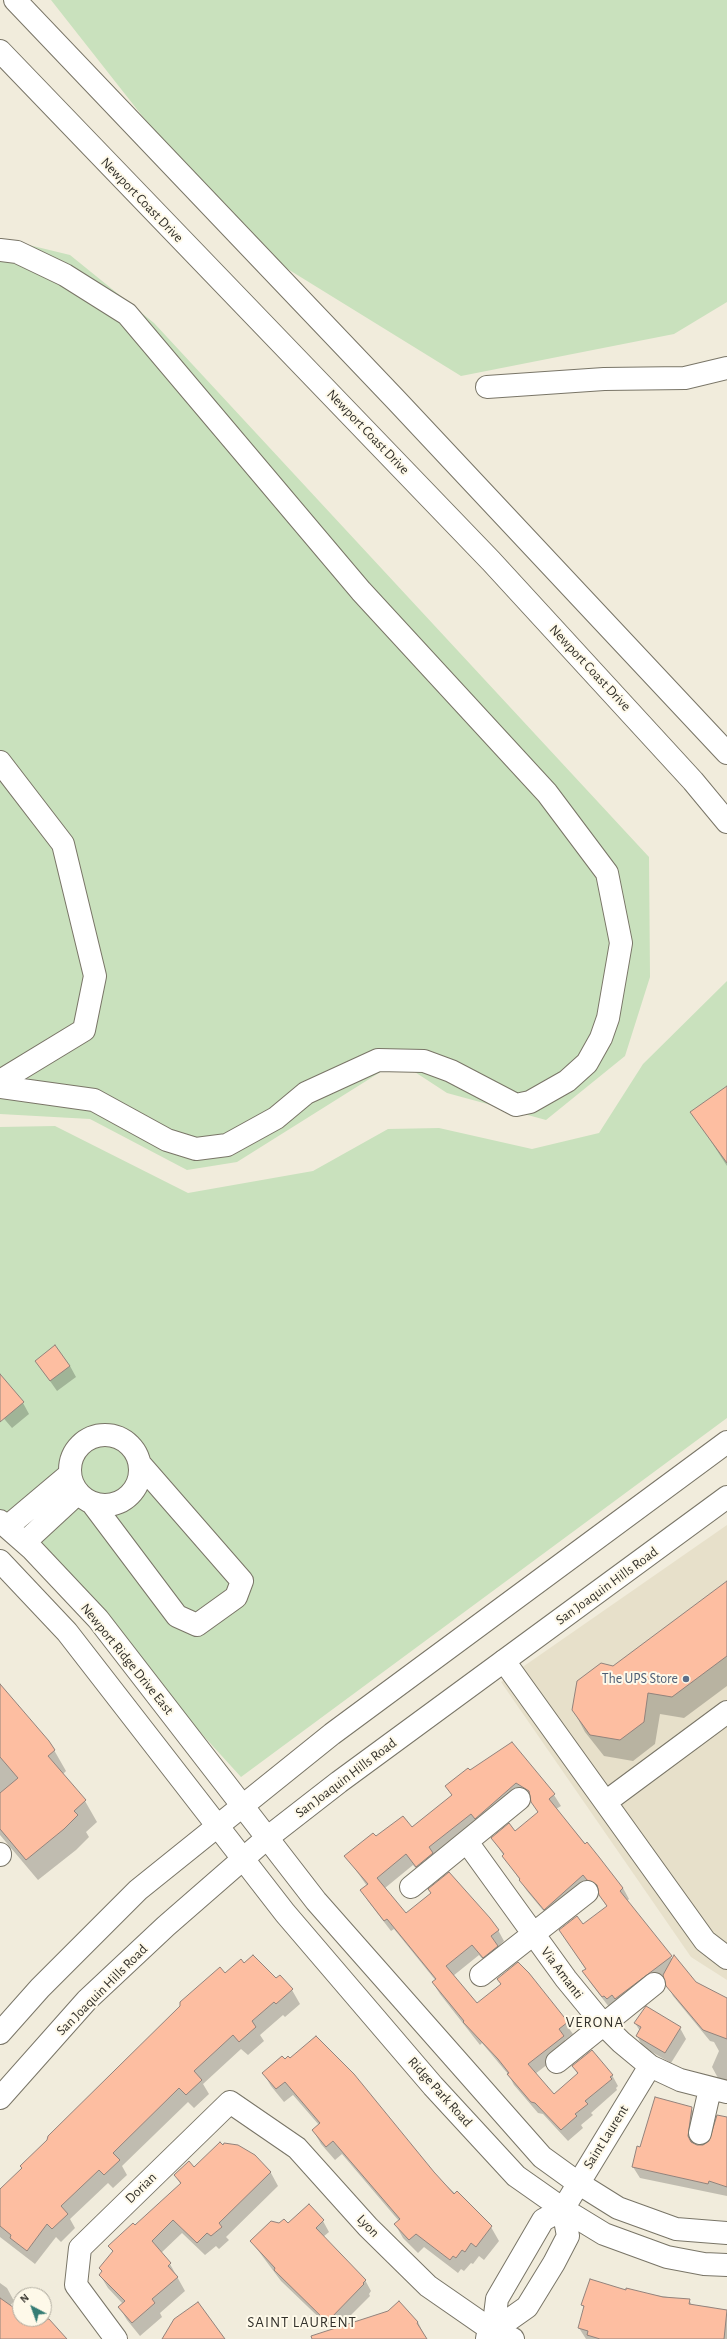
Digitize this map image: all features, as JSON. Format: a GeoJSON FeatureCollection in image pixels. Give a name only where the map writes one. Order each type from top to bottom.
{"type":"FeatureCollection","features":[{"type":"Feature","properties":{"kind":"main road"},"geometry":{"type":"LineString","coordinates":[[15,0],[397,401],[727,753]]}},
{"type":"Feature","properties":{"kind":"main road","name":"Newport Coast Drive"},"geometry":{"type":"LineString","coordinates":[[0,51],[491,561],[693,781],[727,822]]}},
{"type":"Feature","properties":{"kind":"main road"},"geometry":{"type":"LineString","coordinates":[[0,250],[17,252],[65,275],[97,297],[127,314],[361,591],[547,793],[607,873],[621,943],[608,1018],[601,1038],[586,1062],[567,1081],[530,1102],[516,1105],[451,1071],[424,1061],[378,1060],[306,1093],[276,1118],[227,1145],[196,1149],[167,1140],[94,1100],[0,1087]]}},
{"type":"Feature","properties":{"kind":"main road"},"geometry":{"type":"LineString","coordinates":[[487,387],[604,379],[684,378],[727,368]]}},
{"type":"Feature","properties":{"kind":"main road"},"geometry":{"type":"LineString","coordinates":[[0,762],[63,844],[95,976],[84,1030],[0,1081]]}},
{"type":"Feature","properties":{"kind":"main road"},"geometry":{"type":"LineString","coordinates":[[100,1435],[113,1436],[126,1441],[135,1451],[140,1464],[242,1582],[236,1597],[197,1625],[176,1616],[80,1490],[71,1460],[77,1448],[87,1440],[100,1435]]}},
{"type":"Feature","properties":{"kind":"main road"},"geometry":{"type":"LineString","coordinates":[[0,2032],[40,1988],[138,1890],[332,1734],[727,1442]]}},
{"type":"Feature","properties":{"kind":"main road"},"geometry":{"type":"LineString","coordinates":[[80,1490],[106,1506],[121,1502],[132,1492],[139,1479],[140,1464]]}},
{"type":"Feature","properties":{"kind":"main road"},"geometry":{"type":"LineString","coordinates":[[4,1524],[80,1490]]}},
{"type":"Feature","properties":{"kind":"main road"},"geometry":{"type":"LineString","coordinates":[[25,1542],[80,1490]]}},
{"type":"Feature","properties":{"kind":"main road","name":"San Joaquin Hills Road"},"geometry":{"type":"LineString","coordinates":[[0,2098],[87,2000],[166,1926],[267,1838],[339,1782],[727,1498]]}},
{"type":"Feature","properties":{"kind":"main road","name":"Newport Ridge Drive East"},"geometry":{"type":"LineString","coordinates":[[4,1524],[25,1542],[98,1619],[243,1806]]}},
{"type":"Feature","properties":{"kind":"main road"},"geometry":{"type":"LineString","coordinates":[[0,1561],[67,1632],[219,1826]]}},
{"type":"Feature","properties":{"kind":"main road"},"geometry":{"type":"LineString","coordinates":[[504,1661],[607,1802],[705,1941],[727,1958]]}},
{"type":"Feature","properties":{"kind":"main road"},"geometry":{"type":"LineString","coordinates":[[607,1802],[727,1712]]}},
{"type":"Feature","properties":{"kind":"main road"},"geometry":{"type":"LineString","coordinates":[[411,1887],[519,1799]]}},
{"type":"Feature","properties":{"kind":"main road"},"geometry":{"type":"LineString","coordinates":[[243,1806],[316,1901],[542,2157],[578,2183],[618,2208],[676,2230],[727,2233]]}},
{"type":"Feature","properties":{"kind":"main road","name":"Ridge Park Road"},"geometry":{"type":"LineString","coordinates":[[219,1826],[285,1913],[433,2086],[516,2176],[563,2209],[604,2234],[667,2257],[704,2264],[727,2265]]}},
{"type":"Feature","properties":{"kind":"main road","name":"Via Amanti"},"geometry":{"type":"LineString","coordinates":[[467,1842],[566,1980],[603,2024],[650,2066],[680,2080],[718,2091]]}},
{"type":"Feature","properties":{"kind":"main road"},"geometry":{"type":"LineString","coordinates":[[481,1975],[587,1892]]}},
{"type":"Feature","properties":{"kind":"main road"},"geometry":{"type":"LineString","coordinates":[[557,2062],[654,1984]]}},
{"type":"Feature","properties":{"kind":"main road","name":"Saint Laurent"},"geometry":{"type":"LineString","coordinates":[[563,2209],[650,2066]]}},
{"type":"Feature","properties":{"kind":"main road"},"geometry":{"type":"LineString","coordinates":[[700,2132],[718,2091]]}},
{"type":"Feature","properties":{"kind":"main road","name":"Dorian"},"geometry":{"type":"LineString","coordinates":[[116,2339],[76,2285],[80,2248],[230,2102]]}},
{"type":"Feature","properties":{"kind":"main road","name":"Lyon"},"geometry":{"type":"LineString","coordinates":[[230,2102],[297,2148],[368,2227],[428,2286],[490,2335],[514,2339]]}},
{"type":"Feature","properties":{"kind":"main road"},"geometry":{"type":"LineString","coordinates":[[563,2209],[568,2236],[554,2263],[527,2307],[490,2335],[497,2299],[543,2220],[563,2209]]}},
{"type":"Feature","properties":{"kind":"shaded area"},"geometry":{"type":"Polygon","coordinates":[[[727,1525],[727,1980],[691,1957],[501,1682],[727,1525]]]}},
{"type":"Feature","properties":{"kind":"green space"},"geometry":{"type":"Polygon","coordinates":[[[51,0],[727,0],[727,302],[674,334],[461,376],[239,239],[51,0]]]}},
{"type":"Feature","properties":{"kind":"green space"},"geometry":{"type":"Polygon","coordinates":[[[0,238],[70,255],[154,323],[649,857],[650,977],[625,1056],[546,1120],[447,1093],[398,1061],[237,1162],[187,1170],[90,1119],[0,1114],[0,238]]]}},
{"type":"Feature","properties":{"kind":"green space"},"geometry":{"type":"Polygon","coordinates":[[[727,981],[727,1418],[241,1777],[7,1520],[0,1516],[0,1127],[55,1126],[188,1193],[313,1171],[388,1129],[439,1128],[532,1149],[599,1133],[643,1064],[727,981]]]}},
{"type":"Feature","properties":{"kind":"building"},"geometry":{"type":"Polygon","coordinates":[[[727,1086],[727,1163],[690,1112],[727,1086]]]}},
{"type":"Feature","properties":{"kind":"building"},"geometry":{"type":"Polygon","coordinates":[[[55,1345],[70,1366],[50,1381],[35,1361],[55,1345]]]}},
{"type":"Feature","properties":{"kind":"building"},"geometry":{"type":"Polygon","coordinates":[[[0,1374],[24,1402],[0,1422],[0,1374]]]}},
{"type":"Feature","properties":{"kind":"building"},"geometry":{"type":"Polygon","coordinates":[[[727,1581],[727,1656],[672,1697],[648,1693],[644,1722],[620,1740],[590,1735],[572,1710],[577,1681],[601,1663],[613,1666],[727,1581]]]}},
{"type":"Feature","properties":{"kind":"building"},"geometry":{"type":"Polygon","coordinates":[[[0,1684],[49,1741],[55,1750],[48,1756],[86,1800],[74,1811],[78,1815],[64,1829],[26,1860],[0,1829],[0,1793],[18,1778],[0,1757],[0,1684]]]}},
{"type":"Feature","properties":{"kind":"building"},"geometry":{"type":"Polygon","coordinates":[[[512,1742],[555,1794],[549,1799],[585,1844],[587,1842],[599,1857],[623,1888],[620,1891],[672,1956],[615,1999],[612,1995],[607,1999],[604,1996],[602,1997],[582,1971],[586,1969],[559,1930],[577,1916],[583,1924],[607,1906],[599,1895],[597,1885],[587,1880],[583,1875],[544,1910],[519,1880],[520,1879],[502,1856],[504,1854],[491,1838],[509,1823],[515,1831],[538,1812],[531,1802],[529,1791],[516,1783],[475,1819],[471,1814],[429,1847],[433,1853],[416,1867],[406,1854],[377,1878],[406,1913],[431,1893],[428,1889],[449,1872],[490,1918],[499,1930],[491,1936],[498,1946],[483,1958],[472,1945],[446,1966],[477,2003],[501,1984],[497,1979],[518,1962],[529,1973],[568,2022],[559,2029],[564,2036],[528,2064],[554,2094],[578,2073],[572,2066],[592,2050],[613,2075],[610,2077],[612,2079],[585,2101],[588,2104],[575,2114],[577,2116],[561,2130],[535,2103],[531,2102],[507,2074],[509,2073],[498,2059],[463,2022],[464,2021],[432,1982],[436,1979],[387,1919],[384,1921],[360,1890],[368,1884],[344,1856],[373,1833],[376,1836],[403,1816],[412,1827],[452,1795],[445,1786],[468,1768],[470,1770],[512,1742]]]}},
{"type":"Feature","properties":{"kind":"building"},"geometry":{"type":"Polygon","coordinates":[[[253,1955],[276,1978],[280,1975],[293,1989],[276,2004],[274,2002],[252,2021],[256,2027],[239,2042],[233,2035],[194,2071],[202,2080],[186,2095],[179,2088],[113,2153],[120,2160],[104,2175],[99,2170],[61,2206],[68,2214],[52,2229],[47,2224],[27,2251],[10,2238],[11,2235],[0,2226],[0,2189],[22,2168],[20,2166],[47,2140],[48,2136],[180,2006],[180,2002],[220,1967],[225,1973],[241,1959],[244,1963],[253,1955]]]}},
{"type":"Feature","properties":{"kind":"building"},"geometry":{"type":"Polygon","coordinates":[[[674,1955],[696,1982],[727,1998],[727,2039],[703,2030],[666,1986],[663,1975],[674,1955]]]}},
{"type":"Feature","properties":{"kind":"building"},"geometry":{"type":"Polygon","coordinates":[[[646,2006],[681,2027],[665,2053],[636,2036],[641,2027],[634,2023],[646,2006]]]}},
{"type":"Feature","properties":{"kind":"building"},"geometry":{"type":"Polygon","coordinates":[[[316,2036],[354,2074],[434,2172],[454,2194],[457,2191],[492,2226],[476,2247],[471,2243],[465,2252],[462,2250],[456,2258],[453,2256],[450,2260],[416,2234],[409,2240],[394,2224],[400,2219],[333,2141],[326,2147],[312,2130],[320,2123],[285,2082],[276,2089],[262,2073],[282,2056],[285,2059],[288,2056],[290,2058],[316,2036]]]}},
{"type":"Feature","properties":{"kind":"building"},"geometry":{"type":"Polygon","coordinates":[[[655,2097],[692,2107],[688,2136],[691,2142],[697,2145],[703,2145],[709,2141],[717,2115],[727,2117],[727,2187],[709,2181],[708,2184],[632,2167],[637,2146],[640,2147],[655,2097]]]}},
{"type":"Feature","properties":{"kind":"building"},"geometry":{"type":"Polygon","coordinates":[[[220,2142],[223,2145],[224,2143],[238,2145],[255,2155],[271,2172],[219,2223],[222,2227],[211,2236],[207,2233],[197,2243],[173,2220],[152,2241],[171,2263],[168,2266],[178,2277],[152,2299],[155,2303],[132,2323],[118,2307],[125,2301],[99,2275],[102,2271],[99,2268],[113,2251],[108,2246],[133,2223],[135,2225],[181,2183],[174,2175],[189,2161],[194,2167],[220,2142]]]}},
{"type":"Feature","properties":{"kind":"building"},"geometry":{"type":"Polygon","coordinates":[[[309,2204],[324,2220],[316,2228],[366,2280],[363,2283],[364,2284],[327,2322],[274,2270],[275,2268],[250,2241],[271,2221],[279,2223],[284,2219],[288,2223],[309,2204]]]}},
{"type":"Feature","properties":{"kind":"building"},"geometry":{"type":"Polygon","coordinates":[[[590,2279],[626,2290],[626,2288],[663,2297],[690,2299],[689,2304],[727,2310],[724,2339],[600,2339],[587,2335],[588,2331],[578,2328],[584,2306],[581,2305],[590,2279]]]}},
{"type":"Feature","properties":{"kind":"building"},"geometry":{"type":"Polygon","coordinates":[[[0,2298],[12,2306],[12,2327],[52,2327],[52,2322],[67,2339],[0,2339],[0,2298]]]}},
{"type":"Feature","properties":{"kind":"building"},"geometry":{"type":"Polygon","coordinates":[[[399,2301],[418,2322],[417,2323],[427,2339],[312,2339],[311,2336],[388,2311],[399,2301]]]}},
{"type":"Feature","properties":{"kind":"building"},"geometry":{"type":"Polygon","coordinates":[[[198,2302],[225,2339],[162,2339],[174,2319],[198,2302]]]}},
{"type":"Feature","properties":{"kind":"place","name":"The UPS Store"},"geometry":{"type":"Point","coordinates":[686,1679]}},
{"type":"Feature","properties":{"kind":"district","name":"VERONA"},"geometry":{"type":"Point","coordinates":[595,2022]}},
{"type":"Feature","properties":{"kind":"district","name":"SAINT LAURENT"},"geometry":{"type":"Point","coordinates":[302,2322]}}]}
